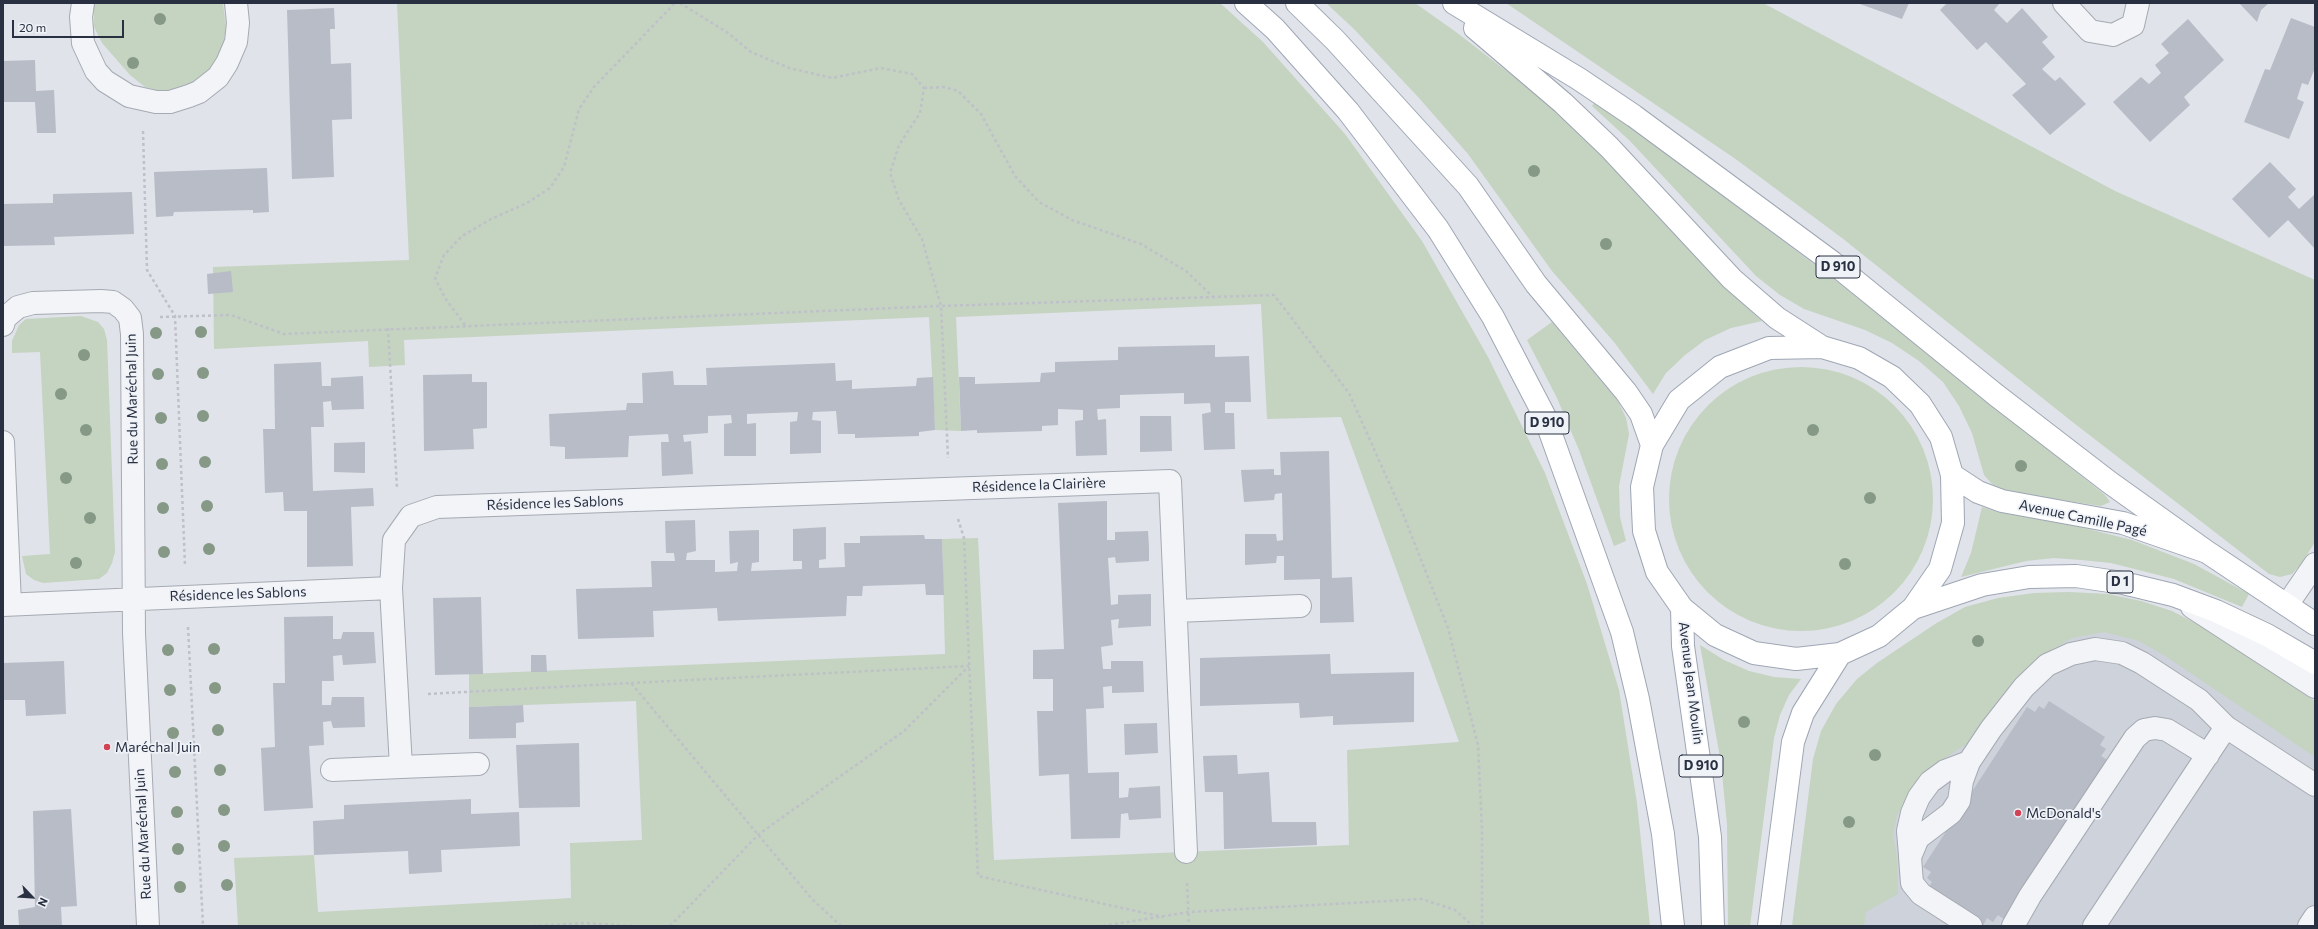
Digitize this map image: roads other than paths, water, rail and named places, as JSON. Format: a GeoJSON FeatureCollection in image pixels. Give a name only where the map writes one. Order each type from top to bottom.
{"type":"FeatureCollection","features":[{"type":"Feature","properties":{"kind":"main road","name":"D 910"},"geometry":{"type":"LineString","coordinates":[[1246,3],[1275,29],[1348,110],[1438,229],[1493,317],[1544,415],[1622,632],[1640,706],[1663,834],[1673,926]]}},
{"type":"Feature","properties":{"kind":"main road"},"geometry":{"type":"LineString","coordinates":[[1297,3],[1335,40],[1468,186],[1536,284],[1626,392],[1641,414],[1652,445]]}},
{"type":"Feature","properties":{"kind":"main road"},"geometry":{"type":"LineString","coordinates":[[1446,3],[1563,103],[1609,147],[1732,279],[1778,318],[1822,347],[1859,358],[1892,377],[1920,404],[1940,437],[1952,474],[1953,523],[1940,569],[1913,608],[1880,636],[1840,654],[1796,659],[1754,653],[1715,636],[1682,608],[1657,572],[1644,531],[1642,487],[1652,445],[1679,400],[1720,367],[1769,348],[1822,347]]}},
{"type":"Feature","properties":{"kind":"main road","name":"D 910"},"geometry":{"type":"LineString","coordinates":[[1454,3],[1579,79],[1647,126],[1832,262],[1996,395],[2109,482],[2207,552]]}},
{"type":"Feature","properties":{"kind":"main road","name":"Avenue Camille Pagé"},"geometry":{"type":"LineString","coordinates":[[1952,474],[1978,492],[2002,501],[2123,523],[2207,552],[2315,624]]}},
{"type":"Feature","properties":{"kind":"main road","name":"D 1"},"geometry":{"type":"LineString","coordinates":[[1913,608],[1982,585],[2029,576],[2076,576],[2123,583],[2173,595],[2216,611],[2268,635],[2315,663]]}},
{"type":"Feature","properties":{"kind":"main road","name":"Avenue Jean Moulin"},"geometry":{"type":"LineString","coordinates":[[1682,608],[1684,646],[1710,837],[1713,926]]}},
{"type":"Feature","properties":{"kind":"main road"},"geometry":{"type":"LineString","coordinates":[[1769,926],[1793,742],[1803,713],[1840,654]]}},
{"type":"Feature","properties":{"kind":"street"},"geometry":{"type":"LineString","coordinates":[[84,3],[80,28],[85,48],[90,62],[105,81],[129,96],[145,101],[170,102],[180,100],[199,92],[218,77],[227,63],[236,42],[238,23],[236,3]]}},
{"type":"Feature","properties":{"kind":"street"},"geometry":{"type":"LineString","coordinates":[[2064,3],[2090,31],[2113,35],[2133,25],[2138,3]]}},
{"type":"Feature","properties":{"kind":"street","name":"Rue du Maréchal Juin"},"geometry":{"type":"LineString","coordinates":[[3,325],[5,318],[18,308],[33,303],[113,302],[123,309],[130,318],[132,334],[133,598],[148,926]]}},
{"type":"Feature","properties":{"kind":"street"},"geometry":{"type":"LineString","coordinates":[[3,442],[7,604],[133,598]]}},
{"type":"Feature","properties":{"kind":"street","name":"Résidence la Clairière"},"geometry":{"type":"LineString","coordinates":[[777,495],[1170,481],[1186,852]]}},
{"type":"Feature","properties":{"kind":"street","name":"Résidence les Sablons"},"geometry":{"type":"LineString","coordinates":[[133,598],[391,588],[394,540],[411,516],[437,507],[777,495]]}},
{"type":"Feature","properties":{"kind":"street"},"geometry":{"type":"LineString","coordinates":[[2287,605],[2315,564]]}},
{"type":"Feature","properties":{"kind":"street"},"geometry":{"type":"LineString","coordinates":[[391,588],[401,767]]}},
{"type":"Feature","properties":{"kind":"street"},"geometry":{"type":"LineString","coordinates":[[2173,595],[2315,687]]}},
{"type":"Feature","properties":{"kind":"street"},"geometry":{"type":"LineString","coordinates":[[1176,611],[1300,606]]}},
{"type":"Feature","properties":{"kind":"street"},"geometry":{"type":"LineString","coordinates":[[1910,857],[1918,838],[1951,813],[1959,801],[1962,781],[1969,762],[1991,729],[2024,687],[2047,665],[2071,654],[2094,649],[2122,653],[2142,663],[2199,700],[2226,727],[2315,785]]}},
{"type":"Feature","properties":{"kind":"street"},"geometry":{"type":"LineString","coordinates":[[2094,926],[2226,727]]}},
{"type":"Feature","properties":{"kind":"street"},"geometry":{"type":"LineString","coordinates":[[2013,926],[2030,896],[2135,738],[2144,730],[2155,728],[2167,730],[2208,755]]}},
{"type":"Feature","properties":{"kind":"street"},"geometry":{"type":"LineString","coordinates":[[1969,762],[1945,771],[1930,782],[1919,797],[1912,813],[1908,832],[1912,883],[1921,894],[1972,926]]}},
{"type":"Feature","properties":{"kind":"street"},"geometry":{"type":"LineString","coordinates":[[332,770],[478,764]]}},
{"type":"Feature","properties":{"kind":"street"},"geometry":{"type":"LineString","coordinates":[[2309,926],[2315,917]]}},
{"type":"Feature","properties":{"kind":"place","name":"Maréchal Juin"},"geometry":{"type":"Point","coordinates":[107,747]}},
{"type":"Feature","properties":{"kind":"place","name":"McDonald's"},"geometry":{"type":"Point","coordinates":[2018,813]}}]}
